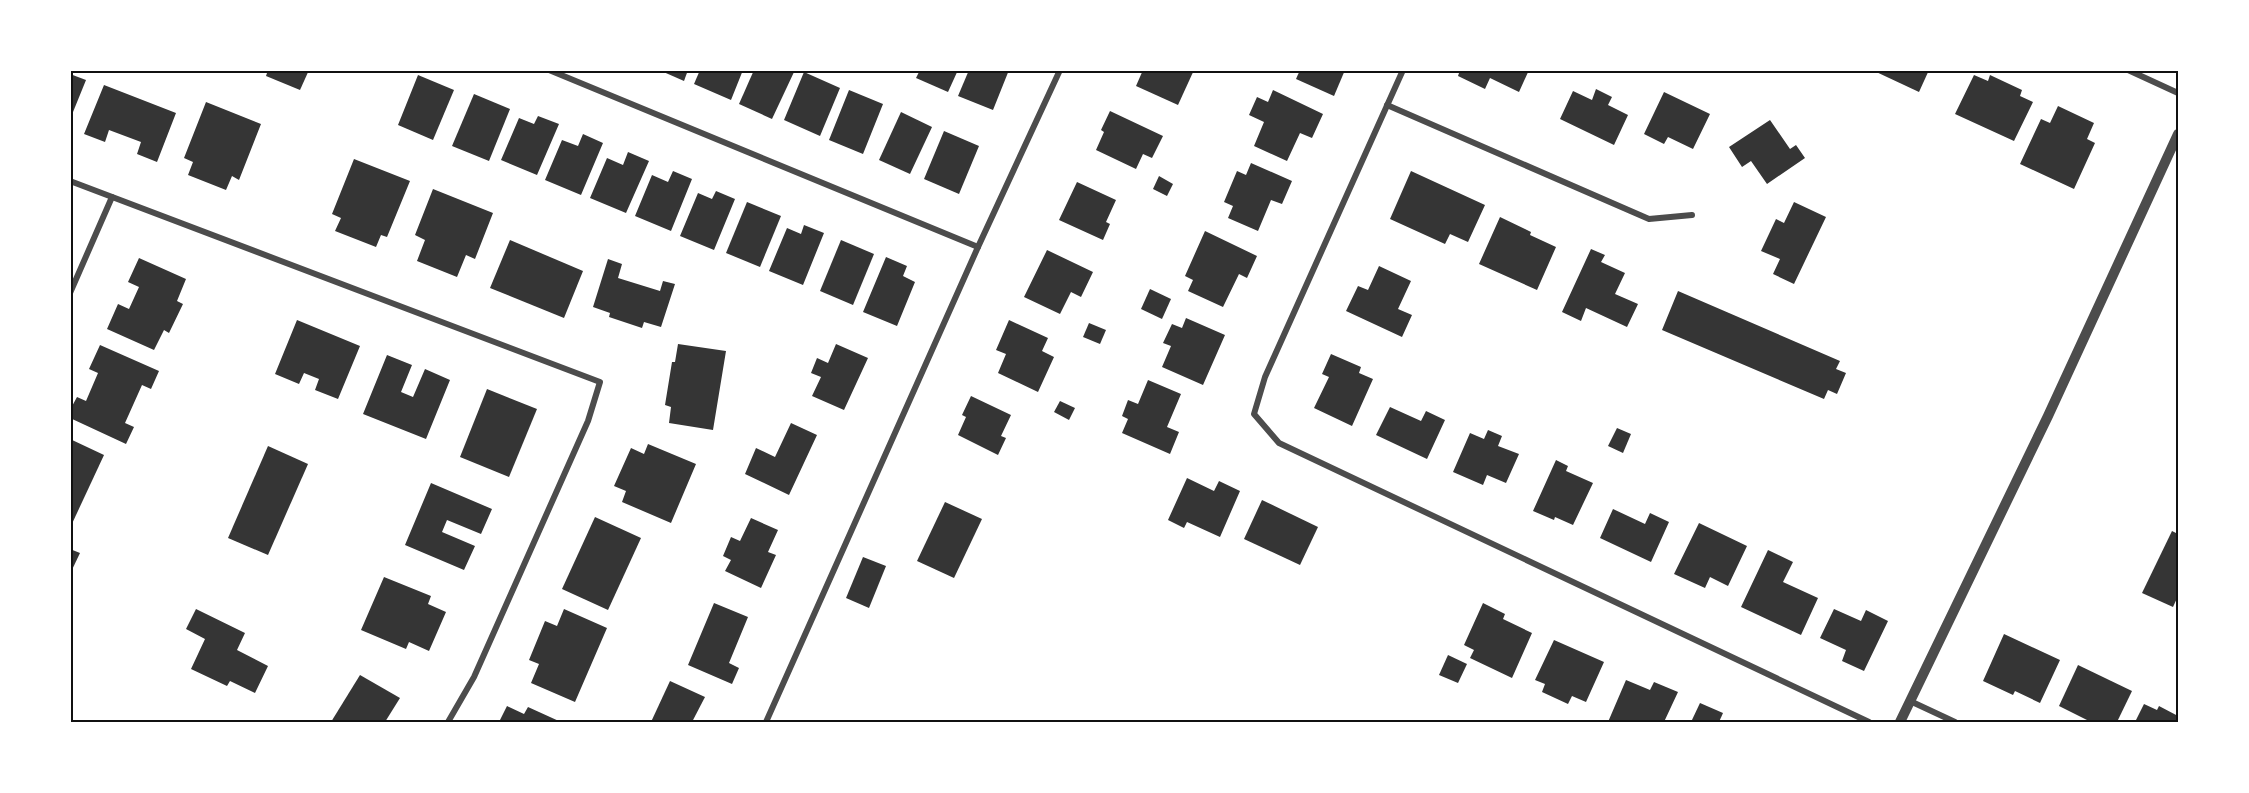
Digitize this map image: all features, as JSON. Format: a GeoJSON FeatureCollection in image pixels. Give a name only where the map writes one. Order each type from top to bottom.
{"type":"FeatureCollection","features":[{"type":"Feature","properties":{"kind":"street"},"geometry":{"type":"LineString","coordinates":[[549,70],[978,247]]}},
{"type":"Feature","properties":{"kind":"street"},"geometry":{"type":"LineString","coordinates":[[766,723],[978,247],[1060,70]]}},
{"type":"Feature","properties":{"kind":"street"},"geometry":{"type":"LineString","coordinates":[[1403,70],[1265,377],[1254,414],[1279,442],[1869,723]]}},
{"type":"Feature","properties":{"kind":"street"},"geometry":{"type":"LineString","coordinates":[[2128,70],[2178,93]]}},
{"type":"Feature","properties":{"kind":"street"},"geometry":{"type":"LineString","coordinates":[[1387,105],[1649,219],[1692,215]]}},
{"type":"Feature","properties":{"kind":"street"},"geometry":{"type":"LineString","coordinates":[[1900,723],[2048,416],[2178,134]]}},
{"type":"Feature","properties":{"kind":"street"},"geometry":{"type":"LineString","coordinates":[[70,182],[600,381],[588,421],[574,453],[474,677],[448,723]]}},
{"type":"Feature","properties":{"kind":"street"},"geometry":{"type":"LineString","coordinates":[[70,293],[112,197]]}},
{"type":"Feature","properties":{"kind":"street"},"geometry":{"type":"LineString","coordinates":[[1910,701],[1955,723]]}},
{"type":"Feature","properties":{"kind":"building"},"geometry":{"type":"Polygon","coordinates":[[[268,70],[309,70],[300,90],[266,76],[268,70]]]}},
{"type":"Feature","properties":{"kind":"building"},"geometry":{"type":"Polygon","coordinates":[[[659,70],[688,70],[684,81],[659,70]]]}},
{"type":"Feature","properties":{"kind":"building"},"geometry":{"type":"Polygon","coordinates":[[[700,70],[743,70],[731,100],[694,84],[700,70]]]}},
{"type":"Feature","properties":{"kind":"building"},"geometry":{"type":"Polygon","coordinates":[[[754,70],[794,72],[772,119],[739,104],[754,70]]]}},
{"type":"Feature","properties":{"kind":"building"},"geometry":{"type":"Polygon","coordinates":[[[920,70],[958,70],[948,92],[916,78],[920,70]]]}},
{"type":"Feature","properties":{"kind":"building"},"geometry":{"type":"Polygon","coordinates":[[[969,70],[1009,70],[993,110],[958,96],[969,70]]]}},
{"type":"Feature","properties":{"kind":"building"},"geometry":{"type":"Polygon","coordinates":[[[1143,70],[1194,70],[1178,105],[1136,86],[1143,70]]]}},
{"type":"Feature","properties":{"kind":"building"},"geometry":{"type":"Polygon","coordinates":[[[1300,70],[1345,70],[1334,96],[1296,79],[1300,70]]]}},
{"type":"Feature","properties":{"kind":"building"},"geometry":{"type":"Polygon","coordinates":[[[1460,70],[1529,70],[1519,92],[1490,78],[1485,89],[1458,76],[1460,70]]]}},
{"type":"Feature","properties":{"kind":"building"},"geometry":{"type":"Polygon","coordinates":[[[1872,70],[1929,70],[1919,92],[1872,70]]]}},
{"type":"Feature","properties":{"kind":"building"},"geometry":{"type":"Polygon","coordinates":[[[804,72],[840,88],[820,136],[784,120],[804,72]]]}},
{"type":"Feature","properties":{"kind":"building"},"geometry":{"type":"Polygon","coordinates":[[[70,74],[86,80],[71,117],[70,117],[70,74]]]}},
{"type":"Feature","properties":{"kind":"building"},"geometry":{"type":"Polygon","coordinates":[[[418,75],[454,90],[433,140],[398,125],[418,75]]]}},
{"type":"Feature","properties":{"kind":"building"},"geometry":{"type":"Polygon","coordinates":[[[1974,75],[1988,81],[1990,75],[2022,90],[2020,96],[2033,102],[2014,141],[1955,114],[1974,75]]]}},
{"type":"Feature","properties":{"kind":"building"},"geometry":{"type":"Polygon","coordinates":[[[104,85],[176,113],[157,162],[137,154],[141,142],[109,130],[105,142],[84,134],[104,85]]]}},
{"type":"Feature","properties":{"kind":"building"},"geometry":{"type":"Polygon","coordinates":[[[1596,89],[1612,97],[1608,105],[1628,115],[1614,145],[1560,119],[1573,91],[1592,100],[1596,89]]]}},
{"type":"Feature","properties":{"kind":"building"},"geometry":{"type":"Polygon","coordinates":[[[849,90],[883,104],[863,154],[829,140],[849,90]]]}},
{"type":"Feature","properties":{"kind":"building"},"geometry":{"type":"Polygon","coordinates":[[[1273,90],[1323,114],[1312,138],[1300,133],[1287,161],[1254,146],[1264,122],[1249,115],[1257,97],[1268,102],[1273,90]]]}},
{"type":"Feature","properties":{"kind":"building"},"geometry":{"type":"Polygon","coordinates":[[[1664,92],[1710,114],[1693,149],[1668,137],[1664,144],[1644,134],[1664,92]]]}},
{"type":"Feature","properties":{"kind":"building"},"geometry":{"type":"Polygon","coordinates":[[[474,94],[510,109],[489,161],[452,146],[474,94]]]}},
{"type":"Feature","properties":{"kind":"building"},"geometry":{"type":"Polygon","coordinates":[[[206,102],[261,124],[239,180],[232,176],[226,190],[188,175],[193,162],[184,158],[206,102]]]}},
{"type":"Feature","properties":{"kind":"building"},"geometry":{"type":"Polygon","coordinates":[[[2058,106],[2094,123],[2087,139],[2095,143],[2074,189],[2020,164],[2041,119],[2050,123],[2058,106]]]}},
{"type":"Feature","properties":{"kind":"building"},"geometry":{"type":"Polygon","coordinates":[[[1110,111],[1163,136],[1152,158],[1143,154],[1136,169],[1096,150],[1104,132],[1101,130],[1110,111]]]}},
{"type":"Feature","properties":{"kind":"building"},"geometry":{"type":"Polygon","coordinates":[[[901,112],[932,127],[910,174],[879,160],[901,112]]]}},
{"type":"Feature","properties":{"kind":"building"},"geometry":{"type":"Polygon","coordinates":[[[538,116],[559,124],[537,175],[501,160],[519,118],[534,124],[538,116]]]}},
{"type":"Feature","properties":{"kind":"building"},"geometry":{"type":"Polygon","coordinates":[[[1770,120],[1790,149],[1796,145],[1805,158],[1767,184],[1751,161],[1742,167],[1729,147],[1770,120]]]}},
{"type":"Feature","properties":{"kind":"building"},"geometry":{"type":"Polygon","coordinates":[[[944,131],[979,146],[959,194],[924,179],[944,131]]]}},
{"type":"Feature","properties":{"kind":"building"},"geometry":{"type":"Polygon","coordinates":[[[583,134],[603,143],[581,195],[545,180],[562,140],[578,146],[583,134]]]}},
{"type":"Feature","properties":{"kind":"building"},"geometry":{"type":"Polygon","coordinates":[[[628,152],[649,161],[626,213],[590,198],[607,158],[623,165],[628,152]]]}},
{"type":"Feature","properties":{"kind":"building"},"geometry":{"type":"Polygon","coordinates":[[[354,159],[410,181],[387,237],[381,235],[376,247],[335,231],[341,218],[332,214],[354,159]]]}},
{"type":"Feature","properties":{"kind":"building"},"geometry":{"type":"Polygon","coordinates":[[[1251,163],[1292,181],[1282,204],[1271,200],[1258,231],[1228,218],[1233,206],[1224,202],[1237,171],[1246,175],[1251,163]]]}},
{"type":"Feature","properties":{"kind":"building"},"geometry":{"type":"Polygon","coordinates":[[[673,171],[692,179],[671,231],[635,216],[652,175],[668,182],[673,171]]]}},
{"type":"Feature","properties":{"kind":"building"},"geometry":{"type":"Polygon","coordinates":[[[1411,171],[1485,205],[1468,242],[1450,234],[1445,244],[1390,219],[1411,171]]]}},
{"type":"Feature","properties":{"kind":"building"},"geometry":{"type":"Polygon","coordinates":[[[1159,176],[1173,184],[1167,196],[1153,189],[1159,176]]]}},
{"type":"Feature","properties":{"kind":"building"},"geometry":{"type":"Polygon","coordinates":[[[1077,182],[1116,200],[1106,222],[1110,224],[1103,240],[1059,220],[1077,182]]]}},
{"type":"Feature","properties":{"kind":"building"},"geometry":{"type":"Polygon","coordinates":[[[433,189],[493,213],[475,259],[466,255],[457,277],[417,261],[425,240],[415,235],[433,189]]]}},
{"type":"Feature","properties":{"kind":"building"},"geometry":{"type":"Polygon","coordinates":[[[716,191],[735,199],[714,250],[680,236],[698,193],[712,199],[716,191]]]}},
{"type":"Feature","properties":{"kind":"building"},"geometry":{"type":"Polygon","coordinates":[[[747,202],[781,216],[760,267],[726,253],[747,202]]]}},
{"type":"Feature","properties":{"kind":"building"},"geometry":{"type":"Polygon","coordinates":[[[1794,202],[1826,217],[1794,284],[1773,274],[1780,259],[1761,251],[1776,219],[1784,223],[1794,202]]]}},
{"type":"Feature","properties":{"kind":"building"},"geometry":{"type":"Polygon","coordinates":[[[1500,217],[1556,247],[1537,290],[1479,264],[1500,217]]]}},
{"type":"Feature","properties":{"kind":"building"},"geometry":{"type":"Polygon","coordinates":[[[804,225],[824,233],[803,285],[769,271],[787,228],[801,234],[804,225]]]}},
{"type":"Feature","properties":{"kind":"building"},"geometry":{"type":"Polygon","coordinates":[[[1205,231],[1257,256],[1247,278],[1239,274],[1223,307],[1188,291],[1193,280],[1185,276],[1205,231]]]}},
{"type":"Feature","properties":{"kind":"building"},"geometry":{"type":"Polygon","coordinates":[[[510,240],[583,271],[564,318],[490,288],[510,240]]]}},
{"type":"Feature","properties":{"kind":"building"},"geometry":{"type":"Polygon","coordinates":[[[841,240],[874,254],[853,305],[820,291],[841,240]]]}},
{"type":"Feature","properties":{"kind":"building"},"geometry":{"type":"Polygon","coordinates":[[[1591,249],[1605,255],[1601,262],[1625,273],[1615,294],[1638,304],[1627,327],[1586,308],[1581,321],[1562,312],[1591,249]]]}},
{"type":"Feature","properties":{"kind":"building"},"geometry":{"type":"Polygon","coordinates":[[[1047,250],[1093,272],[1081,297],[1071,292],[1060,314],[1024,297],[1047,250]]]}},
{"type":"Feature","properties":{"kind":"building"},"geometry":{"type":"Polygon","coordinates":[[[886,257],[907,266],[903,276],[915,282],[897,326],[863,312],[886,257]]]}},
{"type":"Feature","properties":{"kind":"building"},"geometry":{"type":"Polygon","coordinates":[[[139,258],[186,279],[177,301],[183,304],[169,333],[164,330],[154,350],[107,329],[118,304],[129,309],[139,287],[128,282],[139,258]]]}},
{"type":"Feature","properties":{"kind":"building"},"geometry":{"type":"Polygon","coordinates":[[[608,259],[622,264],[618,278],[660,291],[663,281],[675,284],[661,327],[644,322],[642,328],[609,317],[610,313],[593,307],[608,259]]]}},
{"type":"Feature","properties":{"kind":"building"},"geometry":{"type":"Polygon","coordinates":[[[1379,266],[1411,281],[1398,309],[1412,315],[1402,337],[1346,311],[1358,286],[1368,290],[1379,266]]]}},
{"type":"Feature","properties":{"kind":"building"},"geometry":{"type":"Polygon","coordinates":[[[1150,289],[1171,299],[1162,319],[1141,309],[1150,289]]]}},
{"type":"Feature","properties":{"kind":"building"},"geometry":{"type":"Polygon","coordinates":[[[1678,291],[1840,361],[1836,369],[1846,373],[1837,394],[1828,390],[1824,399],[1662,330],[1678,291]]]}},
{"type":"Feature","properties":{"kind":"building"},"geometry":{"type":"Polygon","coordinates":[[[1186,318],[1225,335],[1203,385],[1162,367],[1171,346],[1163,343],[1172,324],[1182,328],[1186,318]]]}},
{"type":"Feature","properties":{"kind":"building"},"geometry":{"type":"Polygon","coordinates":[[[297,320],[360,346],[338,399],[315,390],[319,379],[304,373],[299,384],[275,374],[297,320]]]}},
{"type":"Feature","properties":{"kind":"building"},"geometry":{"type":"Polygon","coordinates":[[[1009,320],[1048,338],[1042,351],[1054,357],[1038,392],[998,373],[1006,354],[996,350],[1009,320]]]}},
{"type":"Feature","properties":{"kind":"building"},"geometry":{"type":"Polygon","coordinates":[[[1089,323],[1106,330],[1100,344],[1083,337],[1089,323]]]}},
{"type":"Feature","properties":{"kind":"building"},"geometry":{"type":"Polygon","coordinates":[[[678,344],[726,351],[713,430],[669,423],[671,407],[665,405],[672,362],[675,362],[678,344]]]}},
{"type":"Feature","properties":{"kind":"building"},"geometry":{"type":"Polygon","coordinates":[[[836,344],[868,358],[844,410],[812,396],[821,377],[811,373],[817,358],[828,363],[836,344]]]}},
{"type":"Feature","properties":{"kind":"building"},"geometry":{"type":"Polygon","coordinates":[[[100,345],[159,371],[151,389],[142,385],[125,423],[134,427],[126,444],[70,418],[70,410],[77,397],[86,401],[98,373],[89,369],[100,345]]]}},
{"type":"Feature","properties":{"kind":"building"},"geometry":{"type":"Polygon","coordinates":[[[1331,354],[1361,367],[1359,373],[1373,379],[1352,426],[1314,408],[1329,377],[1322,374],[1331,354]]]}},
{"type":"Feature","properties":{"kind":"building"},"geometry":{"type":"Polygon","coordinates":[[[387,355],[412,365],[401,392],[413,397],[425,369],[450,380],[426,439],[363,414],[387,355]]]}},
{"type":"Feature","properties":{"kind":"building"},"geometry":{"type":"Polygon","coordinates":[[[1148,380],[1181,394],[1167,427],[1179,432],[1170,454],[1122,433],[1128,419],[1122,416],[1128,400],[1138,404],[1148,380]]]}},
{"type":"Feature","properties":{"kind":"building"},"geometry":{"type":"Polygon","coordinates":[[[487,389],[537,409],[509,477],[460,457],[487,389]]]}},
{"type":"Feature","properties":{"kind":"building"},"geometry":{"type":"Polygon","coordinates":[[[971,396],[1011,415],[1001,436],[1006,438],[998,455],[958,435],[966,417],[962,415],[971,396]]]}},
{"type":"Feature","properties":{"kind":"building"},"geometry":{"type":"Polygon","coordinates":[[[1060,401],[1075,408],[1069,420],[1054,412],[1060,401]]]}},
{"type":"Feature","properties":{"kind":"building"},"geometry":{"type":"Polygon","coordinates":[[[1390,407],[1421,421],[1426,411],[1445,420],[1427,459],[1376,435],[1390,407]]]}},
{"type":"Feature","properties":{"kind":"building"},"geometry":{"type":"Polygon","coordinates":[[[791,423],[817,435],[789,495],[745,474],[756,448],[775,457],[791,423]]]}},
{"type":"Feature","properties":{"kind":"building"},"geometry":{"type":"Polygon","coordinates":[[[1617,428],[1631,434],[1623,453],[1608,446],[1617,428]]]}},
{"type":"Feature","properties":{"kind":"building"},"geometry":{"type":"Polygon","coordinates":[[[1488,430],[1502,436],[1498,446],[1519,454],[1506,483],[1487,475],[1483,485],[1453,472],[1470,433],[1484,439],[1488,430]]]}},
{"type":"Feature","properties":{"kind":"building"},"geometry":{"type":"Polygon","coordinates":[[[70,439],[104,455],[70,528],[70,439]]]}},
{"type":"Feature","properties":{"kind":"building"},"geometry":{"type":"Polygon","coordinates":[[[648,444],[696,464],[671,523],[622,502],[626,491],[614,486],[631,448],[644,454],[648,444]]]}},
{"type":"Feature","properties":{"kind":"building"},"geometry":{"type":"Polygon","coordinates":[[[268,446],[308,464],[268,555],[228,538],[268,446]]]}},
{"type":"Feature","properties":{"kind":"building"},"geometry":{"type":"Polygon","coordinates":[[[1556,460],[1568,466],[1566,471],[1593,483],[1573,525],[1533,511],[1556,460]]]}},
{"type":"Feature","properties":{"kind":"building"},"geometry":{"type":"Polygon","coordinates":[[[1187,478],[1214,491],[1219,481],[1240,491],[1220,537],[1187,522],[1184,528],[1168,520],[1187,478]]]}},
{"type":"Feature","properties":{"kind":"building"},"geometry":{"type":"Polygon","coordinates":[[[431,483],[492,509],[481,534],[447,520],[442,532],[475,546],[464,570],[405,545],[431,483]]]}},
{"type":"Feature","properties":{"kind":"building"},"geometry":{"type":"Polygon","coordinates":[[[1262,500],[1318,527],[1300,565],[1244,539],[1262,500]]]}},
{"type":"Feature","properties":{"kind":"building"},"geometry":{"type":"Polygon","coordinates":[[[945,502],[982,519],[954,578],[917,561],[945,502]]]}},
{"type":"Feature","properties":{"kind":"building"},"geometry":{"type":"Polygon","coordinates":[[[1613,509],[1645,524],[1650,513],[1669,522],[1651,562],[1600,538],[1613,509]]]}},
{"type":"Feature","properties":{"kind":"building"},"geometry":{"type":"Polygon","coordinates":[[[595,517],[641,538],[608,610],[562,589],[595,517]]]}},
{"type":"Feature","properties":{"kind":"building"},"geometry":{"type":"Polygon","coordinates":[[[751,518],[778,530],[768,552],[776,555],[761,588],[725,571],[731,560],[723,556],[731,537],[740,541],[751,518]]]}},
{"type":"Feature","properties":{"kind":"building"},"geometry":{"type":"Polygon","coordinates":[[[1699,523],[1747,546],[1728,586],[1710,577],[1705,588],[1674,574],[1699,523]]]}},
{"type":"Feature","properties":{"kind":"building"},"geometry":{"type":"Polygon","coordinates":[[[2172,531],[2178,534],[2178,596],[2173,607],[2142,593],[2172,531]]]}},
{"type":"Feature","properties":{"kind":"building"},"geometry":{"type":"Polygon","coordinates":[[[70,549],[80,553],[70,574],[70,549]]]}},
{"type":"Feature","properties":{"kind":"building"},"geometry":{"type":"Polygon","coordinates":[[[1768,550],[1793,562],[1783,582],[1818,598],[1801,635],[1741,607],[1768,550]]]}},
{"type":"Feature","properties":{"kind":"building"},"geometry":{"type":"Polygon","coordinates":[[[863,557],[886,566],[869,608],[846,598],[863,557]]]}},
{"type":"Feature","properties":{"kind":"building"},"geometry":{"type":"Polygon","coordinates":[[[384,577],[431,596],[428,604],[446,612],[429,651],[409,642],[406,649],[361,630],[384,577]]]}},
{"type":"Feature","properties":{"kind":"building"},"geometry":{"type":"Polygon","coordinates":[[[714,603],[748,617],[729,663],[739,668],[732,684],[688,665],[714,603]]]}},
{"type":"Feature","properties":{"kind":"building"},"geometry":{"type":"Polygon","coordinates":[[[1483,603],[1505,614],[1503,619],[1532,633],[1512,678],[1470,658],[1474,650],[1464,645],[1483,603]]]}},
{"type":"Feature","properties":{"kind":"building"},"geometry":{"type":"Polygon","coordinates":[[[196,609],[245,633],[237,650],[268,666],[255,693],[230,681],[227,686],[191,669],[205,639],[186,629],[196,609]]]}},
{"type":"Feature","properties":{"kind":"building"},"geometry":{"type":"Polygon","coordinates":[[[564,609],[607,628],[575,702],[531,683],[539,664],[529,660],[545,621],[557,626],[564,609]]]}},
{"type":"Feature","properties":{"kind":"building"},"geometry":{"type":"Polygon","coordinates":[[[1834,609],[1861,621],[1866,610],[1888,621],[1864,671],[1842,661],[1846,650],[1820,638],[1834,609]]]}},
{"type":"Feature","properties":{"kind":"building"},"geometry":{"type":"Polygon","coordinates":[[[2004,634],[2060,660],[2040,703],[2015,691],[2013,695],[1983,681],[2004,634]]]}},
{"type":"Feature","properties":{"kind":"building"},"geometry":{"type":"Polygon","coordinates":[[[1554,640],[1604,662],[1586,702],[1572,696],[1568,704],[1542,692],[1545,684],[1535,680],[1554,640]]]}},
{"type":"Feature","properties":{"kind":"building"},"geometry":{"type":"Polygon","coordinates":[[[1448,655],[1467,664],[1458,683],[1439,675],[1448,655]]]}},
{"type":"Feature","properties":{"kind":"building"},"geometry":{"type":"Polygon","coordinates":[[[2078,665],[2132,691],[2117,722],[2091,722],[2059,706],[2078,665]]]}},
{"type":"Feature","properties":{"kind":"building"},"geometry":{"type":"Polygon","coordinates":[[[360,675],[400,698],[385,722],[331,722],[360,675]]]}},
{"type":"Feature","properties":{"kind":"building"},"geometry":{"type":"Polygon","coordinates":[[[1626,680],[1650,690],[1654,682],[1678,692],[1664,722],[1608,722],[1626,680]]]}},
{"type":"Feature","properties":{"kind":"building"},"geometry":{"type":"Polygon","coordinates":[[[670,681],[705,697],[692,722],[651,722],[670,681]]]}},
{"type":"Feature","properties":{"kind":"building"},"geometry":{"type":"Polygon","coordinates":[[[1700,703],[1723,713],[1719,722],[1691,722],[1700,703]]]}},
{"type":"Feature","properties":{"kind":"building"},"geometry":{"type":"Polygon","coordinates":[[[2144,704],[2157,710],[2159,706],[2178,716],[2178,722],[2135,722],[2144,704]]]}},
{"type":"Feature","properties":{"kind":"building"},"geometry":{"type":"Polygon","coordinates":[[[507,706],[524,714],[528,707],[561,722],[499,722],[507,706]]]}}]}
